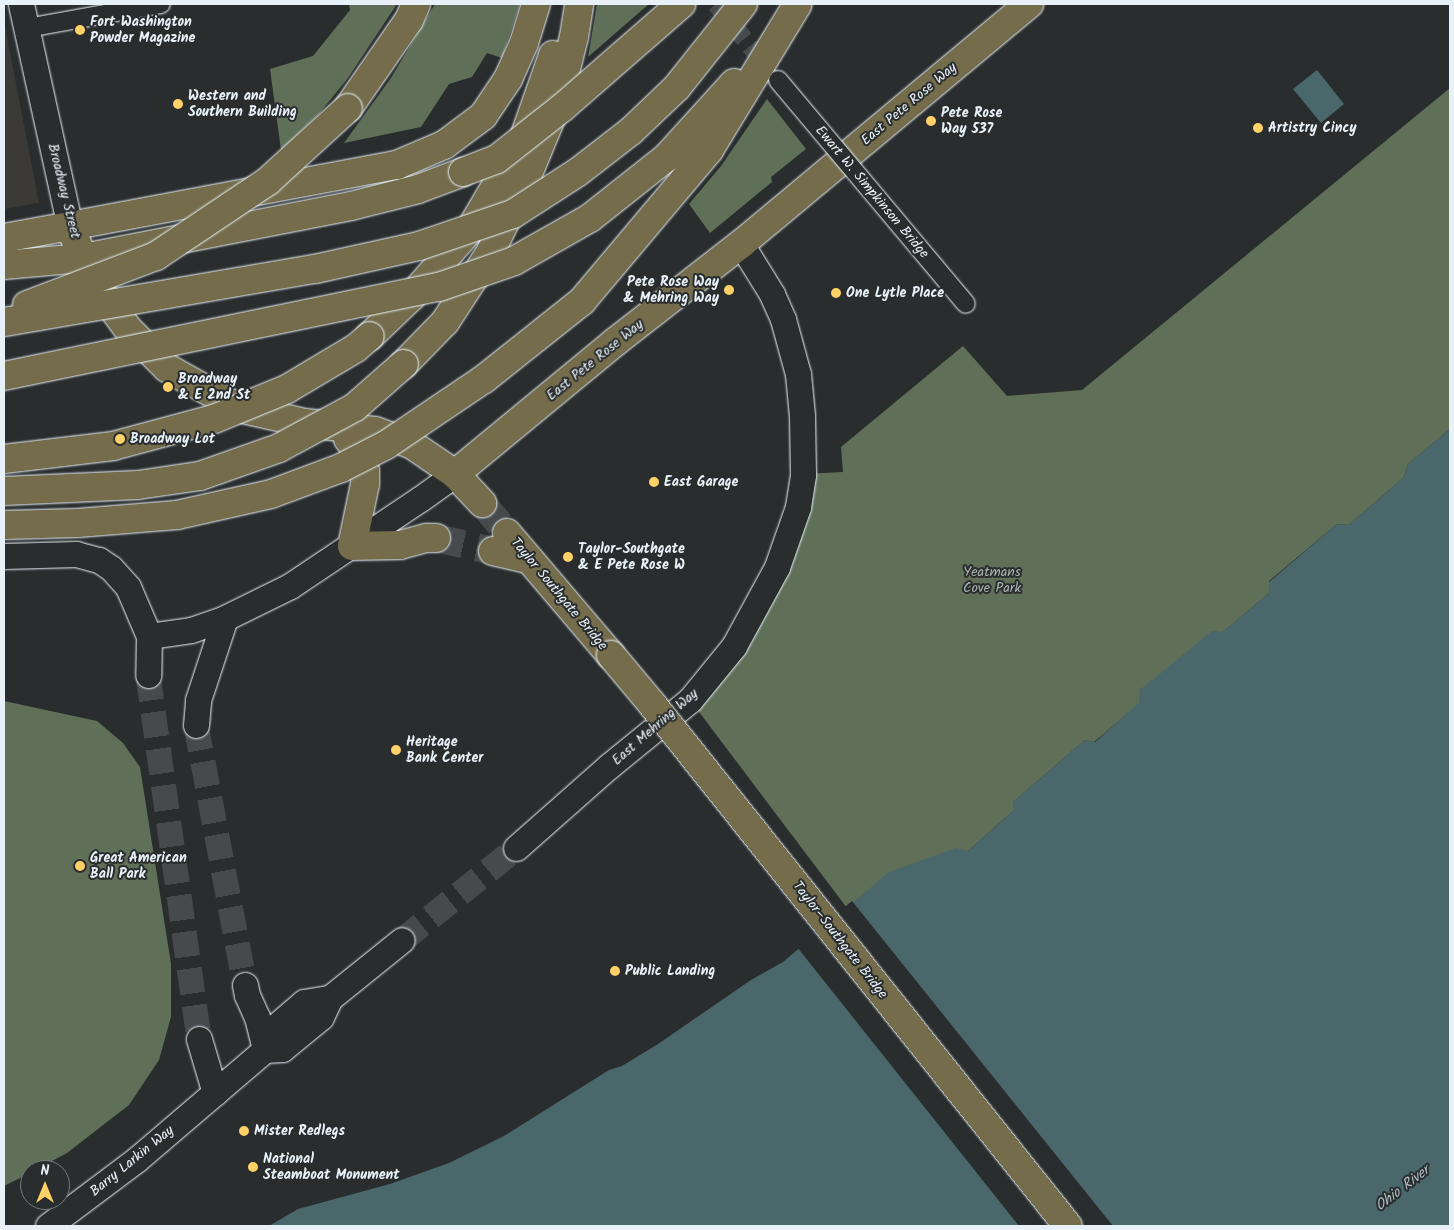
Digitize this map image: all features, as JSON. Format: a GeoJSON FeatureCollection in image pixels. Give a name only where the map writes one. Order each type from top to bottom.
{"type":"FeatureCollection","features":[{"type":"Feature","properties":{"kind":"main road","name":"Broadway Street"},"geometry":{"type":"LineString","coordinates":[[21,4],[70,226],[83,258],[100,291],[128,329],[167,368],[208,393],[240,408],[273,417],[376,432],[411,444],[455,474]]}},
{"type":"Feature","properties":{"kind":"main road"},"geometry":{"type":"LineString","coordinates":[[4,312],[46,299],[156,256],[268,181],[348,108],[409,20],[416,4]]}},
{"type":"Feature","properties":{"kind":"main road"},"geometry":{"type":"LineString","coordinates":[[4,238],[397,165],[444,145],[483,116],[508,79],[524,43],[536,4]]}},
{"type":"Feature","properties":{"kind":"main road"},"geometry":{"type":"LineString","coordinates":[[4,459],[114,446],[214,419],[287,389],[356,348],[411,297],[471,228],[481,212],[524,138],[552,58],[566,4]]}},
{"type":"Feature","properties":{"kind":"main road"},"geometry":{"type":"LineString","coordinates":[[4,492],[138,485],[200,476],[279,448],[355,407],[404,364],[445,322],[490,253],[528,174],[558,101],[574,37],[579,4]]}},
{"type":"Feature","properties":{"kind":"main road"},"geometry":{"type":"LineString","coordinates":[[4,265],[83,258],[351,206],[418,190],[497,159],[563,107],[681,4]]}},
{"type":"Feature","properties":{"kind":"main road"},"geometry":{"type":"LineString","coordinates":[[4,322],[344,262],[420,246],[513,214],[585,168],[631,131],[677,87],[744,4]]}},
{"type":"Feature","properties":{"kind":"main road"},"geometry":{"type":"LineString","coordinates":[[4,376],[439,287],[514,261],[590,218],[667,157],[718,102],[798,4]]}},
{"type":"Feature","properties":{"kind":"main road"},"geometry":{"type":"LineString","coordinates":[[4,525],[78,523],[187,513],[271,494],[341,468],[386,445],[484,379],[582,301],[709,150],[798,4]]}},
{"type":"Feature","properties":{"kind":"main road","name":"East Pete Rose Way"},"geometry":{"type":"LineString","coordinates":[[149,636],[190,630],[225,618],[290,586],[352,546],[455,474],[615,342],[741,244],[1028,4]]}},
{"type":"Feature","properties":{"kind":"main road","name":"East Mehring Way"},"geometry":{"type":"LineString","coordinates":[[516,848],[609,766],[690,700],[734,646],[777,567],[798,507],[803,474],[802,416],[798,374],[783,318],[772,294],[741,244]]}},
{"type":"Feature","properties":{"kind":"main road"},"geometry":{"type":"LineString","coordinates":[[340,427],[356,450],[365,471],[365,484],[352,546],[400,545],[416,540],[436,538]]}},
{"type":"Feature","properties":{"kind":"main road"},"geometry":{"type":"LineString","coordinates":[[455,474],[482,504]]}},
{"type":"Feature","properties":{"kind":"main road","name":"Taylor Southgate Bridge"},"geometry":{"type":"LineString","coordinates":[[500,542],[529,559],[611,655]]}},
{"type":"Feature","properties":{"kind":"main road"},"geometry":{"type":"LineString","coordinates":[[4,556],[76,554],[99,560],[111,568],[128,587],[149,636],[148,675]]}},
{"type":"Feature","properties":{"kind":"main road"},"geometry":{"type":"LineString","coordinates":[[196,725],[198,700],[225,618]]}},
{"type":"Feature","properties":{"kind":"main road","name":"Taylor–Southgate Bridge"},"geometry":{"type":"LineString","coordinates":[[611,655],[1068,1226]]}},
{"type":"Feature","properties":{"kind":"main road"},"geometry":{"type":"LineString","coordinates":[[199,1039],[214,1093],[265,1050],[269,1032],[304,1002],[330,998],[402,940]]}},
{"type":"Feature","properties":{"kind":"main road"},"geometry":{"type":"LineString","coordinates":[[245,985],[250,1004],[257,1017],[265,1050]]}},
{"type":"Feature","properties":{"kind":"main road","name":"Barry Larkin Way"},"geometry":{"type":"LineString","coordinates":[[48,1226],[136,1160],[214,1093]]}},
{"type":"Feature","properties":{"kind":"street"},"geometry":{"type":"LineString","coordinates":[[27,28],[161,4]]}},
{"type":"Feature","properties":{"kind":"street","name":"Ewart W. Simpkinson Bridge"},"geometry":{"type":"LineString","coordinates":[[778,80],[966,304]]}},
{"type":"Feature","properties":{"kind":"shaded area"},"geometry":{"type":"Polygon","coordinates":[[[4,21],[39,203],[4,209],[4,21]]]}},
{"type":"Feature","properties":{"kind":"green space"},"geometry":{"type":"Polygon","coordinates":[[[349,4],[397,4],[348,78],[318,115],[281,150],[270,69],[313,56],[350,10],[349,4]]]}},
{"type":"Feature","properties":{"kind":"green space"},"geometry":{"type":"Polygon","coordinates":[[[435,4],[520,4],[502,58],[487,53],[472,77],[449,84],[421,127],[344,143],[391,78],[435,4]]]}},
{"type":"Feature","properties":{"kind":"green space"},"geometry":{"type":"Polygon","coordinates":[[[597,4],[649,4],[588,57],[597,4]]]}},
{"type":"Feature","properties":{"kind":"green space","name":"Yeatmans Cove Park"},"geometry":{"type":"Polygon","coordinates":[[[1450,88],[1450,429],[1408,464],[1404,477],[1349,525],[1337,524],[1269,581],[1269,593],[1223,632],[1140,690],[1140,703],[1094,742],[1085,740],[1013,802],[1013,811],[968,851],[847,908],[690,700],[734,646],[803,474],[843,472],[841,447],[963,346],[1007,396],[1082,390],[1450,88]]]}},
{"type":"Feature","properties":{"kind":"green space"},"geometry":{"type":"Polygon","coordinates":[[[767,99],[806,149],[771,177],[772,182],[710,233],[689,204],[721,166],[767,99]]]}},
{"type":"Feature","properties":{"kind":"green space","name":"Great American Ball Park"},"geometry":{"type":"Polygon","coordinates":[[[4,701],[97,721],[123,743],[140,767],[171,964],[171,1017],[159,1060],[129,1105],[67,1153],[54,1160],[20,1160],[20,1178],[4,1186],[4,701]]]}},
{"type":"Feature","properties":{"kind":"water"},"geometry":{"type":"Polygon","coordinates":[[[1317,70],[1344,104],[1321,123],[1293,89],[1317,70]]]}},
{"type":"Feature","properties":{"kind":"water","name":"Ohio River"},"geometry":{"type":"Polygon","coordinates":[[[1450,429],[1450,1226],[269,1226],[298,1209],[390,1184],[449,1163],[504,1136],[609,1070],[622,1066],[658,1044],[751,980],[783,962],[889,872],[956,848],[968,851],[1013,811],[1013,802],[1085,740],[1095,742],[1139,703],[1140,690],[1212,631],[1223,632],[1269,593],[1269,582],[1337,524],[1349,525],[1404,477],[1408,464],[1450,429]]]}},
{"type":"Feature","properties":{"kind":"pier"},"geometry":{"type":"Polygon","coordinates":[[[852,901],[1113,1226],[1019,1226],[797,947],[852,901]]]}},
{"type":"Feature","properties":{"kind":"tunnel"},"geometry":{"type":"LineString","coordinates":[[716,4],[768,68]]}},
{"type":"Feature","properties":{"kind":"tunnel"},"geometry":{"type":"LineString","coordinates":[[482,503],[507,533]]}},
{"type":"Feature","properties":{"kind":"tunnel"},"geometry":{"type":"LineString","coordinates":[[436,538],[493,551]]}},
{"type":"Feature","properties":{"kind":"tunnel"},"geometry":{"type":"LineString","coordinates":[[148,675],[199,1039]]}},
{"type":"Feature","properties":{"kind":"tunnel"},"geometry":{"type":"LineString","coordinates":[[196,725],[245,985]]}},
{"type":"Feature","properties":{"kind":"tunnel"},"geometry":{"type":"LineString","coordinates":[[402,940],[516,848]]}},
{"type":"Feature","properties":{"kind":"place","name":"Fort Washington Powder Magazine"},"geometry":{"type":"Point","coordinates":[80,30]}},
{"type":"Feature","properties":{"kind":"place","name":"Western and Southern Building"},"geometry":{"type":"Point","coordinates":[178,104]}},
{"type":"Feature","properties":{"kind":"place","name":"Pete Rose Way 537"},"geometry":{"type":"Point","coordinates":[931,121]}},
{"type":"Feature","properties":{"kind":"place","name":"Artistry Cincy"},"geometry":{"type":"Point","coordinates":[1258,128]}},
{"type":"Feature","properties":{"kind":"place","name":"Pete Rose Way & Mehring Way"},"geometry":{"type":"Point","coordinates":[729,290]}},
{"type":"Feature","properties":{"kind":"place","name":"One Lytle Place"},"geometry":{"type":"Point","coordinates":[836,293]}},
{"type":"Feature","properties":{"kind":"place","name":"Broadway & E 2nd St"},"geometry":{"type":"Point","coordinates":[168,387]}},
{"type":"Feature","properties":{"kind":"place","name":"Broadway Lot"},"geometry":{"type":"Point","coordinates":[120,439]}},
{"type":"Feature","properties":{"kind":"place","name":"East Garage"},"geometry":{"type":"Point","coordinates":[654,482]}},
{"type":"Feature","properties":{"kind":"place","name":"Taylor-Southgate & E Pete Rose W"},"geometry":{"type":"Point","coordinates":[568,557]}},
{"type":"Feature","properties":{"kind":"place","name":"Heritage Bank Center"},"geometry":{"type":"Point","coordinates":[396,750]}},
{"type":"Feature","properties":{"kind":"place","name":"Great American Ball Park"},"geometry":{"type":"Point","coordinates":[80,866]}},
{"type":"Feature","properties":{"kind":"place","name":"Public Landing"},"geometry":{"type":"Point","coordinates":[615,971]}},
{"type":"Feature","properties":{"kind":"place","name":"Mister Redlegs"},"geometry":{"type":"Point","coordinates":[244,1131]}},
{"type":"Feature","properties":{"kind":"place","name":"National Steamboat Monument"},"geometry":{"type":"Point","coordinates":[253,1167]}}]}
